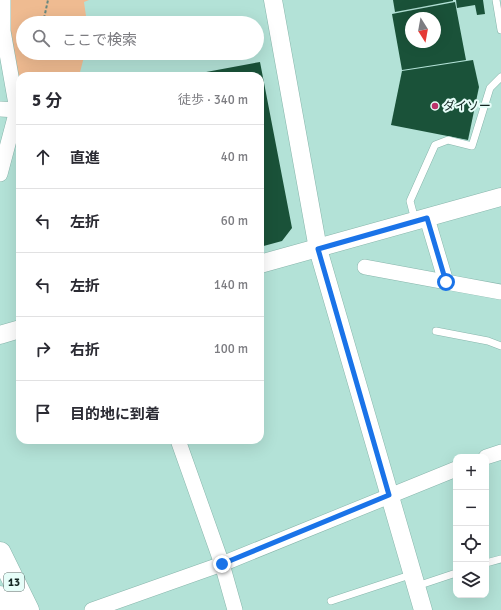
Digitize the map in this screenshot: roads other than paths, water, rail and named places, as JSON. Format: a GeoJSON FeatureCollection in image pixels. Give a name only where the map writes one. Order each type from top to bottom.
{"type":"FeatureCollection","features":[{"type":"Feature","properties":{"kind":"highway","name":"13"},"geometry":{"type":"LineString","coordinates":[[0,553],[28,610]]}},
{"type":"Feature","properties":{"kind":"highway","name":"13"},"geometry":{"type":"LineString","coordinates":[[0,597],[7,610]]}},
{"type":"Feature","properties":{"kind":"street"},"geometry":{"type":"LineString","coordinates":[[3,0],[3,31],[16,104]]}},
{"type":"Feature","properties":{"kind":"street"},"geometry":{"type":"LineString","coordinates":[[273,0],[318,249],[423,610]]}},
{"type":"Feature","properties":{"kind":"street"},"geometry":{"type":"LineString","coordinates":[[0,109],[16,110]]}},
{"type":"Feature","properties":{"kind":"street"},"geometry":{"type":"LineString","coordinates":[[0,174],[16,114]]}},
{"type":"Feature","properties":{"kind":"street"},"geometry":{"type":"LineString","coordinates":[[264,263],[501,197]]}},
{"type":"Feature","properties":{"kind":"street"},"geometry":{"type":"LineString","coordinates":[[421,220],[446,282]]}},
{"type":"Feature","properties":{"kind":"street"},"geometry":{"type":"LineString","coordinates":[[366,267],[501,292]]}},
{"type":"Feature","properties":{"kind":"street"},"geometry":{"type":"LineString","coordinates":[[0,335],[16,330]]}},
{"type":"Feature","properties":{"kind":"street"},"geometry":{"type":"LineString","coordinates":[[179,444],[222,564],[235,610]]}},
{"type":"Feature","properties":{"kind":"street"},"geometry":{"type":"LineString","coordinates":[[489,456],[501,452]]}},
{"type":"Feature","properties":{"kind":"street"},"geometry":{"type":"LineString","coordinates":[[92,610],[222,564],[453,470]]}},
{"type":"Feature","properties":{"kind":"lane"},"geometry":{"type":"LineString","coordinates":[[496,0],[501,30]]}},
{"type":"Feature","properties":{"kind":"lane"},"geometry":{"type":"LineString","coordinates":[[421,220],[410,201],[435,145],[448,140],[472,146],[490,88],[501,77]]}},
{"type":"Feature","properties":{"kind":"lane"},"geometry":{"type":"LineString","coordinates":[[436,331],[488,341],[501,346]]}},
{"type":"Feature","properties":{"kind":"lane"},"geometry":{"type":"LineString","coordinates":[[489,563],[501,559]]}},
{"type":"Feature","properties":{"kind":"lane"},"geometry":{"type":"LineString","coordinates":[[331,601],[415,580],[453,574]]}},
{"type":"Feature","properties":{"kind":"place","name":"ダイソー"},"geometry":{"type":"Point","coordinates":[435,106]}}]}
